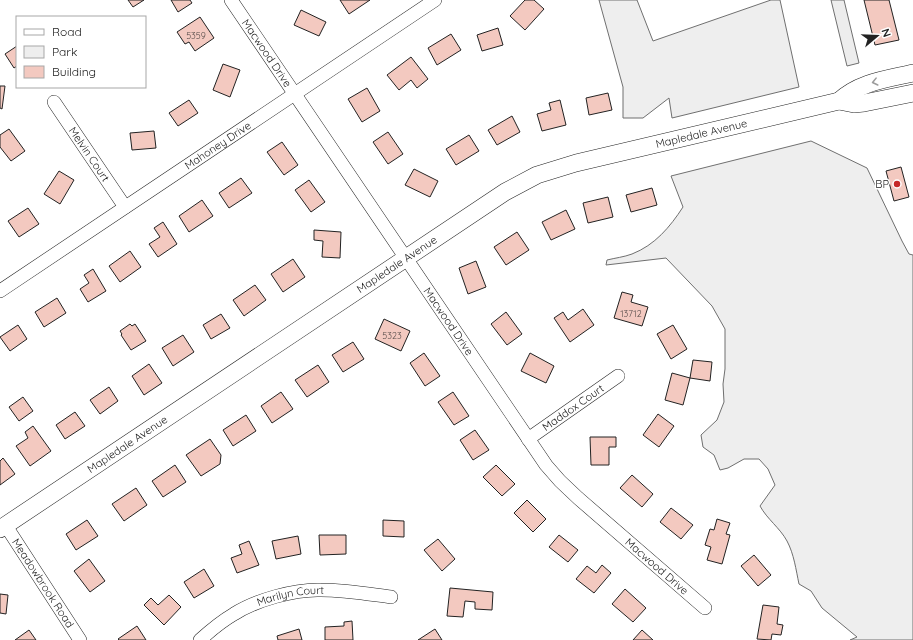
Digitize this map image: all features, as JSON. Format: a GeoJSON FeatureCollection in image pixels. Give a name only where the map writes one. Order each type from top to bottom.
{"type":"FeatureCollection","features":[{"type":"Feature","properties":{"kind":"street","name":"Macwood Drive"},"geometry":{"type":"LineString","coordinates":[[231,0],[546,465],[573,494],[705,608]]}},
{"type":"Feature","properties":{"kind":"street","name":"Mahoney Drive"},"geometry":{"type":"LineString","coordinates":[[0,291],[435,0]]}},
{"type":"Feature","properties":{"kind":"street","name":"Mapledale Avenue"},"geometry":{"type":"LineString","coordinates":[[839,101],[850,91],[862,86],[913,73]]}},
{"type":"Feature","properties":{"kind":"street","name":"Mapledale Avenue"},"geometry":{"type":"LineString","coordinates":[[3,527],[505,192],[543,173],[624,151],[839,101],[854,104],[864,103],[913,93]]}},
{"type":"Feature","properties":{"kind":"street","name":"Melvin Court"},"geometry":{"type":"LineString","coordinates":[[54,102],[125,207]]}},
{"type":"Feature","properties":{"kind":"street","name":"Maddox Court"},"geometry":{"type":"LineString","coordinates":[[528,439],[618,376]]}},
{"type":"Feature","properties":{"kind":"street","name":"Meadowbrook Road"},"geometry":{"type":"LineString","coordinates":[[3,527],[80,640]]}},
{"type":"Feature","properties":{"kind":"street","name":"Marilyn Court"},"geometry":{"type":"LineString","coordinates":[[200,640],[212,629],[235,613],[281,595],[301,591],[321,590],[391,597]]}},
{"type":"Feature","properties":{"kind":"green space"},"geometry":{"type":"Polygon","coordinates":[[[599,0],[637,0],[653,41],[771,0],[780,0],[799,87],[672,118],[669,98],[643,118],[623,118],[623,87],[599,0]]]}},
{"type":"Feature","properties":{"kind":"green space"},"geometry":{"type":"Polygon","coordinates":[[[811,141],[867,168],[902,241],[909,254],[913,255],[913,640],[850,640],[857,637],[822,608],[811,591],[799,584],[793,557],[787,541],[760,506],[775,485],[768,469],[759,459],[744,459],[728,468],[720,470],[714,455],[703,447],[701,435],[717,420],[724,402],[723,384],[725,369],[725,329],[712,306],[666,258],[606,265],[607,260],[632,254],[648,246],[661,235],[678,214],[683,207],[671,176],[811,141]]]}},
{"type":"Feature","properties":{"kind":"shaded area"},"geometry":{"type":"Polygon","coordinates":[[[831,0],[844,0],[859,63],[847,66],[831,0]]]}},
{"type":"Feature","properties":{"kind":"building"},"geometry":{"type":"Polygon","coordinates":[[[128,0],[144,0],[133,7],[128,0]]]}},
{"type":"Feature","properties":{"kind":"building"},"geometry":{"type":"Polygon","coordinates":[[[171,0],[190,0],[192,3],[178,12],[171,0]]]}},
{"type":"Feature","properties":{"kind":"building"},"geometry":{"type":"Polygon","coordinates":[[[340,0],[370,0],[349,14],[340,0]]]}},
{"type":"Feature","properties":{"kind":"building"},"geometry":{"type":"Polygon","coordinates":[[[525,0],[534,0],[544,9],[525,30],[510,16],[525,0]]]}},
{"type":"Feature","properties":{"kind":"building"},"geometry":{"type":"Polygon","coordinates":[[[864,0],[889,0],[899,40],[875,45],[864,0]]]}},
{"type":"Feature","properties":{"kind":"building"},"geometry":{"type":"Polygon","coordinates":[[[301,10],[326,22],[319,36],[294,25],[301,10]]]}},
{"type":"Feature","properties":{"kind":"building"},"geometry":{"type":"Polygon","coordinates":[[[200,17],[214,38],[195,51],[189,42],[185,44],[177,32],[200,17]]]}},
{"type":"Feature","properties":{"kind":"building"},"geometry":{"type":"Polygon","coordinates":[[[498,28],[503,45],[482,51],[477,35],[498,28]]]}},
{"type":"Feature","properties":{"kind":"building"},"geometry":{"type":"Polygon","coordinates":[[[451,34],[461,50],[437,65],[428,48],[451,34]]]}},
{"type":"Feature","properties":{"kind":"building"},"geometry":{"type":"Polygon","coordinates":[[[16,47],[16,67],[14,68],[5,54],[16,47]]]}},
{"type":"Feature","properties":{"kind":"building"},"geometry":{"type":"Polygon","coordinates":[[[411,57],[428,79],[417,88],[411,80],[399,90],[387,75],[411,57]]]}},
{"type":"Feature","properties":{"kind":"building"},"geometry":{"type":"Polygon","coordinates":[[[223,64],[240,70],[230,97],[213,90],[223,64]]]}},
{"type":"Feature","properties":{"kind":"building"},"geometry":{"type":"Polygon","coordinates":[[[0,86],[5,86],[2,109],[0,108],[0,86]]]}},
{"type":"Feature","properties":{"kind":"building"},"geometry":{"type":"Polygon","coordinates":[[[367,88],[380,111],[362,122],[348,99],[367,88]]]}},
{"type":"Feature","properties":{"kind":"building"},"geometry":{"type":"Polygon","coordinates":[[[608,93],[612,110],[589,115],[586,98],[608,93]]]}},
{"type":"Feature","properties":{"kind":"building"},"geometry":{"type":"Polygon","coordinates":[[[189,100],[198,113],[178,126],[169,113],[189,100]]]}},
{"type":"Feature","properties":{"kind":"building"},"geometry":{"type":"Polygon","coordinates":[[[560,100],[566,125],[542,131],[537,114],[551,110],[549,103],[560,100]]]}},
{"type":"Feature","properties":{"kind":"building"},"geometry":{"type":"Polygon","coordinates":[[[512,116],[520,132],[497,145],[488,130],[512,116]]]}},
{"type":"Feature","properties":{"kind":"building"},"geometry":{"type":"Polygon","coordinates":[[[9,129],[25,151],[11,161],[0,147],[0,135],[9,129]]]}},
{"type":"Feature","properties":{"kind":"building"},"geometry":{"type":"Polygon","coordinates":[[[154,131],[156,148],[132,150],[130,133],[154,131]]]}},
{"type":"Feature","properties":{"kind":"building"},"geometry":{"type":"Polygon","coordinates":[[[388,132],[403,154],[388,164],[373,142],[388,132]]]}},
{"type":"Feature","properties":{"kind":"building"},"geometry":{"type":"Polygon","coordinates":[[[469,135],[479,151],[456,165],[446,149],[469,135]]]}},
{"type":"Feature","properties":{"kind":"building"},"geometry":{"type":"Polygon","coordinates":[[[282,142],[298,165],[284,175],[267,152],[282,142]]]}},
{"type":"Feature","properties":{"kind":"building","name":"BP"},"geometry":{"type":"Polygon","coordinates":[[[901,167],[909,197],[894,201],[886,171],[901,167]]]}},
{"type":"Feature","properties":{"kind":"building"},"geometry":{"type":"Polygon","coordinates":[[[414,169],[438,181],[430,197],[405,185],[414,169]]]}},
{"type":"Feature","properties":{"kind":"building"},"geometry":{"type":"Polygon","coordinates":[[[59,171],[74,180],[60,204],[44,194],[59,171]]]}},
{"type":"Feature","properties":{"kind":"building"},"geometry":{"type":"Polygon","coordinates":[[[241,178],[252,193],[229,208],[219,193],[241,178]]]}},
{"type":"Feature","properties":{"kind":"building"},"geometry":{"type":"Polygon","coordinates":[[[309,180],[325,202],[311,212],[295,190],[309,180]]]}},
{"type":"Feature","properties":{"kind":"building"},"geometry":{"type":"Polygon","coordinates":[[[652,188],[657,205],[631,212],[626,195],[652,188]]]}},
{"type":"Feature","properties":{"kind":"building"},"geometry":{"type":"Polygon","coordinates":[[[608,197],[613,217],[588,223],[583,203],[608,197]]]}},
{"type":"Feature","properties":{"kind":"building"},"geometry":{"type":"Polygon","coordinates":[[[202,200],[213,216],[189,232],[179,216],[202,200]]]}},
{"type":"Feature","properties":{"kind":"building"},"geometry":{"type":"Polygon","coordinates":[[[28,208],[39,224],[19,237],[8,221],[28,208]]]}},
{"type":"Feature","properties":{"kind":"building"},"geometry":{"type":"Polygon","coordinates":[[[566,210],[575,229],[551,240],[542,222],[566,210]]]}},
{"type":"Feature","properties":{"kind":"building"},"geometry":{"type":"Polygon","coordinates":[[[163,222],[177,244],[158,257],[149,244],[160,237],[154,228],[163,222]]]}},
{"type":"Feature","properties":{"kind":"building"},"geometry":{"type":"Polygon","coordinates":[[[314,230],[341,232],[340,258],[322,257],[323,241],[314,240],[314,230]]]}},
{"type":"Feature","properties":{"kind":"building"},"geometry":{"type":"Polygon","coordinates":[[[517,232],[529,250],[506,265],[494,247],[517,232]]]}},
{"type":"Feature","properties":{"kind":"building"},"geometry":{"type":"Polygon","coordinates":[[[130,251],[141,267],[120,282],[109,266],[130,251]]]}},
{"type":"Feature","properties":{"kind":"building"},"geometry":{"type":"Polygon","coordinates":[[[293,259],[305,277],[283,292],[271,274],[293,259]]]}},
{"type":"Feature","properties":{"kind":"building"},"geometry":{"type":"Polygon","coordinates":[[[476,261],[486,287],[468,294],[459,268],[476,261]]]}},
{"type":"Feature","properties":{"kind":"building"},"geometry":{"type":"Polygon","coordinates":[[[93,269],[106,291],[88,302],[80,289],[89,283],[84,275],[93,269]]]}},
{"type":"Feature","properties":{"kind":"building"},"geometry":{"type":"Polygon","coordinates":[[[255,285],[266,300],[244,316],[233,300],[255,285]]]}},
{"type":"Feature","properties":{"kind":"building"},"geometry":{"type":"Polygon","coordinates":[[[622,292],[633,295],[631,302],[648,307],[642,326],[614,318],[622,292]]]}},
{"type":"Feature","properties":{"kind":"building"},"geometry":{"type":"Polygon","coordinates":[[[57,298],[66,313],[44,327],[35,312],[57,298]]]}},
{"type":"Feature","properties":{"kind":"building"},"geometry":{"type":"Polygon","coordinates":[[[583,309],[594,325],[570,342],[554,318],[563,312],[568,320],[583,309]]]}},
{"type":"Feature","properties":{"kind":"building"},"geometry":{"type":"Polygon","coordinates":[[[506,312],[522,334],[507,345],[491,324],[506,312]]]}},
{"type":"Feature","properties":{"kind":"building"},"geometry":{"type":"Polygon","coordinates":[[[221,314],[230,328],[211,339],[203,325],[221,314]]]}},
{"type":"Feature","properties":{"kind":"building"},"geometry":{"type":"Polygon","coordinates":[[[384,319],[410,331],[401,351],[375,339],[384,319]]]}},
{"type":"Feature","properties":{"kind":"building"},"geometry":{"type":"Polygon","coordinates":[[[130,324],[132,326],[135,324],[146,341],[131,350],[120,331],[130,324]]]}},
{"type":"Feature","properties":{"kind":"building"},"geometry":{"type":"Polygon","coordinates":[[[18,325],[27,339],[10,351],[0,337],[18,325]]]}},
{"type":"Feature","properties":{"kind":"building"},"geometry":{"type":"Polygon","coordinates":[[[673,325],[687,349],[671,359],[657,334],[673,325]]]}},
{"type":"Feature","properties":{"kind":"building"},"geometry":{"type":"Polygon","coordinates":[[[183,335],[194,352],[173,366],[162,348],[183,335]]]}},
{"type":"Feature","properties":{"kind":"building"},"geometry":{"type":"Polygon","coordinates":[[[353,342],[364,359],[343,372],[332,355],[353,342]]]}},
{"type":"Feature","properties":{"kind":"building"},"geometry":{"type":"Polygon","coordinates":[[[424,353],[440,376],[425,386],[410,363],[424,353]]]}},
{"type":"Feature","properties":{"kind":"building"},"geometry":{"type":"Polygon","coordinates":[[[530,353],[554,366],[546,383],[521,371],[530,353]]]}},
{"type":"Feature","properties":{"kind":"building"},"geometry":{"type":"Polygon","coordinates":[[[693,360],[712,362],[710,381],[690,378],[693,360]]]}},
{"type":"Feature","properties":{"kind":"building"},"geometry":{"type":"Polygon","coordinates":[[[149,364],[162,383],[144,395],[132,376],[149,364]]]}},
{"type":"Feature","properties":{"kind":"building"},"geometry":{"type":"Polygon","coordinates":[[[318,365],[329,382],[307,397],[295,380],[318,365]]]}},
{"type":"Feature","properties":{"kind":"building"},"geometry":{"type":"Polygon","coordinates":[[[672,373],[690,378],[683,405],[665,400],[672,373]]]}},
{"type":"Feature","properties":{"kind":"building"},"geometry":{"type":"Polygon","coordinates":[[[109,387],[118,401],[100,414],[90,400],[109,387]]]}},
{"type":"Feature","properties":{"kind":"building"},"geometry":{"type":"Polygon","coordinates":[[[281,392],[293,409],[272,423],[261,406],[281,392]]]}},
{"type":"Feature","properties":{"kind":"building"},"geometry":{"type":"Polygon","coordinates":[[[453,392],[469,416],[454,425],[438,402],[453,392]]]}},
{"type":"Feature","properties":{"kind":"building"},"geometry":{"type":"Polygon","coordinates":[[[23,397],[33,411],[19,421],[9,407],[23,397]]]}},
{"type":"Feature","properties":{"kind":"building"},"geometry":{"type":"Polygon","coordinates":[[[75,412],[85,426],[65,439],[56,425],[75,412]]]}},
{"type":"Feature","properties":{"kind":"building"},"geometry":{"type":"Polygon","coordinates":[[[658,414],[674,426],[659,447],[643,435],[658,414]]]}},
{"type":"Feature","properties":{"kind":"building"},"geometry":{"type":"Polygon","coordinates":[[[246,415],[256,431],[233,446],[223,430],[246,415]]]}},
{"type":"Feature","properties":{"kind":"building"},"geometry":{"type":"Polygon","coordinates":[[[33,426],[51,451],[30,466],[16,446],[28,438],[25,432],[33,426]]]}},
{"type":"Feature","properties":{"kind":"building"},"geometry":{"type":"Polygon","coordinates":[[[475,430],[489,450],[473,460],[460,440],[475,430]]]}},
{"type":"Feature","properties":{"kind":"building"},"geometry":{"type":"Polygon","coordinates":[[[590,437],[616,437],[616,447],[609,447],[609,465],[591,465],[590,437]]]}},
{"type":"Feature","properties":{"kind":"building"},"geometry":{"type":"Polygon","coordinates":[[[210,439],[221,455],[220,464],[201,476],[186,455],[210,439]]]}},
{"type":"Feature","properties":{"kind":"building"},"geometry":{"type":"Polygon","coordinates":[[[3,458],[15,474],[0,485],[0,461],[3,458]]]}},
{"type":"Feature","properties":{"kind":"building"},"geometry":{"type":"Polygon","coordinates":[[[175,465],[186,482],[163,497],[152,481],[175,465]]]}},
{"type":"Feature","properties":{"kind":"building"},"geometry":{"type":"Polygon","coordinates":[[[496,465],[515,484],[502,496],[483,477],[496,465]]]}},
{"type":"Feature","properties":{"kind":"building"},"geometry":{"type":"Polygon","coordinates":[[[632,475],[653,494],[642,507],[620,488],[632,475]]]}},
{"type":"Feature","properties":{"kind":"building"},"geometry":{"type":"Polygon","coordinates":[[[136,488],[147,505],[124,521],[112,504],[136,488]]]}},
{"type":"Feature","properties":{"kind":"building"},"geometry":{"type":"Polygon","coordinates":[[[527,500],[546,519],[533,532],[514,513],[527,500]]]}},
{"type":"Feature","properties":{"kind":"building"},"geometry":{"type":"Polygon","coordinates":[[[671,508],[693,525],[681,539],[660,522],[671,508]]]}},
{"type":"Feature","properties":{"kind":"building"},"geometry":{"type":"Polygon","coordinates":[[[717,519],[730,523],[726,534],[730,535],[722,564],[707,560],[711,547],[705,545],[710,529],[714,530],[717,519]]]}},
{"type":"Feature","properties":{"kind":"building"},"geometry":{"type":"Polygon","coordinates":[[[87,520],[98,536],[76,550],[66,534],[87,520]]]}},
{"type":"Feature","properties":{"kind":"building"},"geometry":{"type":"Polygon","coordinates":[[[383,520],[404,521],[404,537],[383,536],[383,520]]]}},
{"type":"Feature","properties":{"kind":"building"},"geometry":{"type":"Polygon","coordinates":[[[319,535],[346,535],[346,554],[320,555],[319,535]]]}},
{"type":"Feature","properties":{"kind":"building"},"geometry":{"type":"Polygon","coordinates":[[[559,535],[578,550],[568,562],[549,547],[559,535]]]}},
{"type":"Feature","properties":{"kind":"building"},"geometry":{"type":"Polygon","coordinates":[[[298,536],[301,554],[276,559],[272,541],[298,536]]]}},
{"type":"Feature","properties":{"kind":"building"},"geometry":{"type":"Polygon","coordinates":[[[438,539],[455,559],[442,571],[424,550],[438,539]]]}},
{"type":"Feature","properties":{"kind":"building"},"geometry":{"type":"Polygon","coordinates":[[[249,541],[259,565],[237,573],[231,558],[242,554],[239,545],[249,541]]]}},
{"type":"Feature","properties":{"kind":"building"},"geometry":{"type":"Polygon","coordinates":[[[754,555],[771,575],[758,586],[741,566],[754,555]]]}},
{"type":"Feature","properties":{"kind":"building"},"geometry":{"type":"Polygon","coordinates":[[[89,559],[105,581],[90,592],[74,571],[89,559]]]}},
{"type":"Feature","properties":{"kind":"building"},"geometry":{"type":"Polygon","coordinates":[[[602,565],[611,573],[594,593],[576,579],[587,566],[596,573],[602,565]]]}},
{"type":"Feature","properties":{"kind":"building"},"geometry":{"type":"Polygon","coordinates":[[[204,569],[214,586],[194,598],[184,582],[204,569]]]}},
{"type":"Feature","properties":{"kind":"building"},"geometry":{"type":"Polygon","coordinates":[[[450,588],[493,592],[492,610],[475,609],[475,602],[465,601],[463,617],[447,616],[450,588]]]}},
{"type":"Feature","properties":{"kind":"building"},"geometry":{"type":"Polygon","coordinates":[[[625,589],[646,608],[633,622],[612,604],[625,589]]]}},
{"type":"Feature","properties":{"kind":"building"},"geometry":{"type":"Polygon","coordinates":[[[0,594],[8,595],[6,614],[0,613],[0,594]]]}},
{"type":"Feature","properties":{"kind":"building"},"geometry":{"type":"Polygon","coordinates":[[[169,595],[181,607],[164,625],[144,605],[151,598],[158,605],[169,595]]]}},
{"type":"Feature","properties":{"kind":"building"},"geometry":{"type":"Polygon","coordinates":[[[763,605],[779,607],[777,624],[783,625],[781,635],[772,634],[771,640],[757,639],[763,605]]]}},
{"type":"Feature","properties":{"kind":"building"},"geometry":{"type":"Polygon","coordinates":[[[352,621],[353,640],[325,640],[325,627],[344,626],[344,622],[352,621]]]}},
{"type":"Feature","properties":{"kind":"building"},"geometry":{"type":"Polygon","coordinates":[[[137,626],[146,640],[118,639],[137,626]]]}},
{"type":"Feature","properties":{"kind":"building"},"geometry":{"type":"Polygon","coordinates":[[[299,629],[302,640],[278,640],[277,636],[299,629]]]}},
{"type":"Feature","properties":{"kind":"building"},"geometry":{"type":"Polygon","coordinates":[[[435,629],[442,640],[418,640],[435,629]]]}},
{"type":"Feature","properties":{"kind":"building"},"geometry":{"type":"Polygon","coordinates":[[[29,630],[36,640],[15,640],[29,630]]]}},
{"type":"Feature","properties":{"kind":"building"},"geometry":{"type":"Polygon","coordinates":[[[642,630],[653,640],[633,640],[642,630]]]}},
{"type":"Feature","properties":{"kind":"place","name":"BP"},"geometry":{"type":"Point","coordinates":[897,184]}}]}
